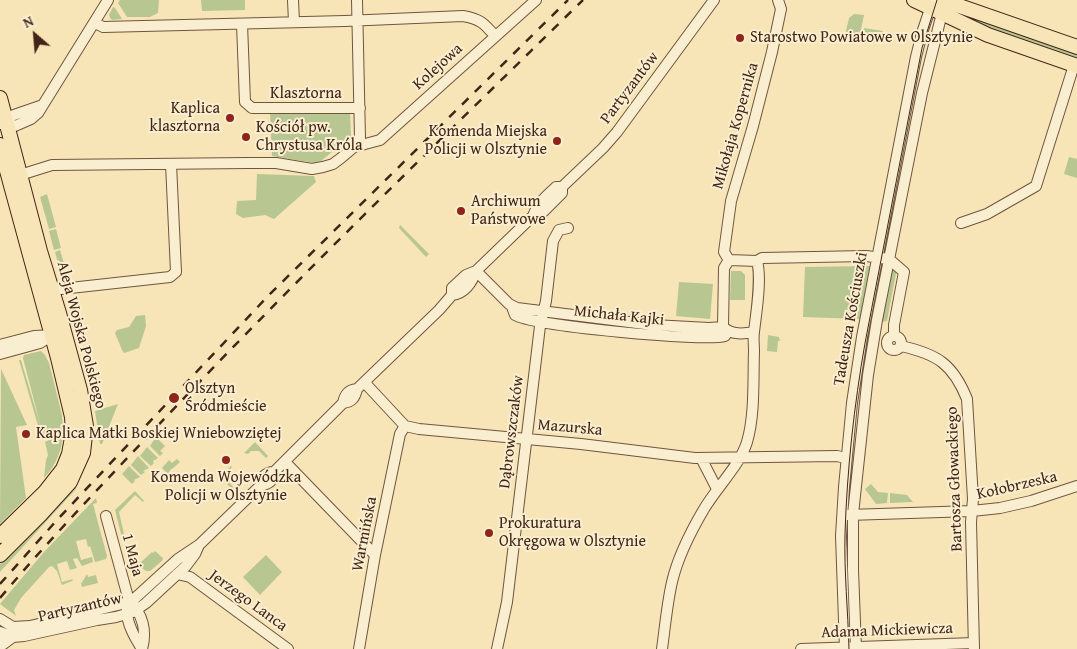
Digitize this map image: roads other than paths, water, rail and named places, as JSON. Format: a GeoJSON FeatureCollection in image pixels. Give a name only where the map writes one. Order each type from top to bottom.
{"type":"FeatureCollection","features":[{"type":"Feature","properties":{"kind":"main road"},"geometry":{"type":"LineString","coordinates":[[914,0],[940,4],[1077,47]]}},
{"type":"Feature","properties":{"kind":"main road"},"geometry":{"type":"LineString","coordinates":[[940,4],[996,38],[1076,65]]}},
{"type":"Feature","properties":{"kind":"main road","name":"Aleja Wojska Polskiego"},"geometry":{"type":"LineString","coordinates":[[0,98],[3,123],[20,175],[52,290],[74,432],[63,469],[55,480],[0,536]]}},
{"type":"Feature","properties":{"kind":"main road","name":"Aleja Wojska Polskiego"},"geometry":{"type":"LineString","coordinates":[[0,145],[58,334],[80,390],[86,426],[83,453],[70,482],[0,555]]}},
{"type":"Feature","properties":{"kind":"street"},"geometry":{"type":"LineString","coordinates":[[3,123],[12,116],[43,104],[108,0]]}},
{"type":"Feature","properties":{"kind":"street"},"geometry":{"type":"LineString","coordinates":[[293,0],[294,22]]}},
{"type":"Feature","properties":{"kind":"street"},"geometry":{"type":"LineString","coordinates":[[356,0],[360,108],[359,146]]}},
{"type":"Feature","properties":{"kind":"street","name":"Kolejowa"},"geometry":{"type":"LineString","coordinates":[[171,164],[276,163],[312,169],[333,164],[359,146],[380,140],[536,0]]}},
{"type":"Feature","properties":{"kind":"street","name":"Partyzantów"},"geometry":{"type":"LineString","coordinates":[[0,619],[13,627],[30,626],[129,601],[138,596],[178,559],[199,546],[260,486],[262,478],[268,472],[274,472],[343,404],[350,402],[361,386],[452,295],[459,294],[472,281],[476,272],[533,216],[536,205],[556,187],[562,188],[603,148],[714,0]]}},
{"type":"Feature","properties":{"kind":"street","name":"Mikołaja Kopernika"},"geometry":{"type":"LineString","coordinates":[[725,329],[724,268],[729,260],[724,252],[731,201],[760,102],[772,52],[781,9],[778,0]]}},
{"type":"Feature","properties":{"kind":"street","name":"Tadeusza Kościuszki"},"geometry":{"type":"LineString","coordinates":[[845,648],[841,551],[842,515],[846,458],[858,359],[917,51],[940,4]]}},
{"type":"Feature","properties":{"kind":"street","name":"Tadeusza Kościuszki"},"geometry":{"type":"LineString","coordinates":[[856,648],[853,514],[869,365],[940,4]]}},
{"type":"Feature","properties":{"kind":"street"},"geometry":{"type":"LineString","coordinates":[[95,23],[104,27],[462,16],[475,18],[484,23],[495,36]]}},
{"type":"Feature","properties":{"kind":"street","name":"Klasztorna"},"geometry":{"type":"LineString","coordinates":[[242,24],[245,102],[252,108],[360,108]]}},
{"type":"Feature","properties":{"kind":"street"},"geometry":{"type":"LineString","coordinates":[[961,223],[987,214],[1036,186],[1076,65]]}},
{"type":"Feature","properties":{"kind":"street"},"geometry":{"type":"LineString","coordinates":[[20,175],[52,165],[171,164],[176,272],[170,277],[52,290]]}},
{"type":"Feature","properties":{"kind":"street","name":"Dąbrowszczaków"},"geometry":{"type":"LineString","coordinates":[[497,649],[507,602],[526,439],[554,239],[559,230],[568,228]]}},
{"type":"Feature","properties":{"kind":"street"},"geometry":{"type":"LineString","coordinates":[[729,260],[757,261],[762,258],[861,256],[889,259]]}},
{"type":"Feature","properties":{"kind":"street","name":"Bartosza Głowackiego"},"geometry":{"type":"LineString","coordinates":[[889,259],[904,272],[894,325],[894,336],[890,337],[887,341],[889,348],[895,350],[901,346],[923,351],[944,364],[954,372],[967,399],[973,499],[974,646]]}},
{"type":"Feature","properties":{"kind":"street"},"geometry":{"type":"LineString","coordinates":[[662,649],[672,581],[680,557],[695,526],[717,489],[740,458],[750,431],[757,261]]}},
{"type":"Feature","properties":{"kind":"street","name":"Michała Kajki"},"geometry":{"type":"LineString","coordinates":[[476,272],[512,307],[515,315],[518,317],[725,329],[745,334],[754,332]]}},
{"type":"Feature","properties":{"kind":"street"},"geometry":{"type":"LineString","coordinates":[[0,345],[34,336],[58,334]]}},
{"type":"Feature","properties":{"kind":"street"},"geometry":{"type":"LineString","coordinates":[[0,354],[40,343],[58,334]]}},
{"type":"Feature","properties":{"kind":"street"},"geometry":{"type":"LineString","coordinates":[[361,386],[405,426]]}},
{"type":"Feature","properties":{"kind":"street","name":"Mazurska"},"geometry":{"type":"LineString","coordinates":[[405,426],[419,430],[591,445],[701,458],[837,456],[846,458]]}},
{"type":"Feature","properties":{"kind":"street","name":"Warmińska"},"geometry":{"type":"LineString","coordinates":[[359,649],[375,554],[400,434],[405,426]]}},
{"type":"Feature","properties":{"kind":"street"},"geometry":{"type":"LineString","coordinates":[[701,458],[717,489]]}},
{"type":"Feature","properties":{"kind":"street"},"geometry":{"type":"LineString","coordinates":[[285,462],[375,554]]}},
{"type":"Feature","properties":{"kind":"street","name":"Kołobrzeska"},"geometry":{"type":"LineString","coordinates":[[842,515],[972,511],[1000,508],[1031,501],[1077,486]]}},
{"type":"Feature","properties":{"kind":"street","name":"1 Maja"},"geometry":{"type":"LineString","coordinates":[[106,516],[129,601],[127,614],[135,638],[142,649]]}},
{"type":"Feature","properties":{"kind":"street","name":"Partyzantów"},"geometry":{"type":"LineString","coordinates":[[13,637],[127,614],[137,609],[186,566],[199,546]]}},
{"type":"Feature","properties":{"kind":"street","name":"Jerzego Lanca"},"geometry":{"type":"LineString","coordinates":[[186,566],[190,577]]}},
{"type":"Feature","properties":{"kind":"street","name":"Jerzego Lanca"},"geometry":{"type":"LineString","coordinates":[[177,574],[190,577],[288,649]]}},
{"type":"Feature","properties":{"kind":"street","name":"1 Maja"},"geometry":{"type":"LineString","coordinates":[[129,601],[137,609],[142,619],[145,638],[142,649]]}},
{"type":"Feature","properties":{"kind":"street"},"geometry":{"type":"LineString","coordinates":[[0,632],[13,637]]}},
{"type":"Feature","properties":{"kind":"street"},"geometry":{"type":"LineString","coordinates":[[2,644],[13,637]]}},
{"type":"Feature","properties":{"kind":"street","name":"Adama Mickiewicza"},"geometry":{"type":"LineString","coordinates":[[801,649],[974,646]]}},
{"type":"Feature","properties":{"kind":"tram line"},"geometry":{"type":"LineString","coordinates":[[849,649],[845,534],[849,462],[858,390],[865,343],[922,48],[937,0]]}},
{"type":"Feature","properties":{"kind":"railway"},"geometry":{"type":"LineString","coordinates":[[0,584],[57,520],[269,295],[568,0]]}},
{"type":"Feature","properties":{"kind":"railway"},"geometry":{"type":"LineString","coordinates":[[0,598],[93,495],[256,323],[583,0]]}},
{"type":"Feature","properties":{"kind":"place","name":"Starostwo Powiatowe w Olsztynie"},"geometry":{"type":"Point","coordinates":[740,38]}},
{"type":"Feature","properties":{"kind":"place","name":"Kaplica klasztorna"},"geometry":{"type":"Point","coordinates":[230,118]}},
{"type":"Feature","properties":{"kind":"place","name":"Kościół pw. Chrystusa Króla"},"geometry":{"type":"Point","coordinates":[246,137]}},
{"type":"Feature","properties":{"kind":"place","name":"Komenda Miejska Policji w Olsztynie"},"geometry":{"type":"Point","coordinates":[557,141]}},
{"type":"Feature","properties":{"kind":"place","name":"Archiwum Państwowe"},"geometry":{"type":"Point","coordinates":[461,211]}},
{"type":"Feature","properties":{"kind":"place","name":"Olsztyn Śródmieście"},"geometry":{"type":"Point","coordinates":[174,398]}},
{"type":"Feature","properties":{"kind":"place","name":"Kaplica Matki Boskiej Wniebowziętej"},"geometry":{"type":"Point","coordinates":[26,434]}},
{"type":"Feature","properties":{"kind":"place","name":"Komenda Wojewódzka Policji w Olsztynie"},"geometry":{"type":"Point","coordinates":[226,460]}},
{"type":"Feature","properties":{"kind":"place","name":"Prokuratura Okręgowa w Olsztynie"},"geometry":{"type":"Point","coordinates":[489,533]}}]}
